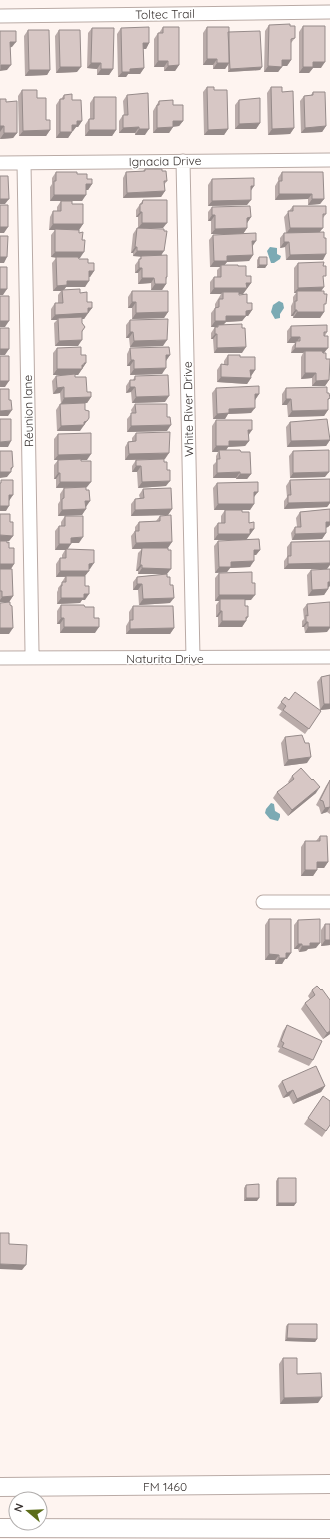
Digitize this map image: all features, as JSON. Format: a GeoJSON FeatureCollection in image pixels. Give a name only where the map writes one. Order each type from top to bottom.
{"type":"FeatureCollection","features":[{"type":"Feature","properties":{"kind":"main road","name":"FM 1460"},"geometry":{"type":"LineString","coordinates":[[0,1487],[330,1484]]}},
{"type":"Feature","properties":{"kind":"main road"},"geometry":{"type":"LineString","coordinates":[[0,1528],[330,1529]]}},
{"type":"Feature","properties":{"kind":"street","name":"Toltec Trail"},"geometry":{"type":"LineString","coordinates":[[0,16],[330,12]]}},
{"type":"Feature","properties":{"kind":"street","name":"Ignacia Drive"},"geometry":{"type":"LineString","coordinates":[[0,163],[330,160]]}},
{"type":"Feature","properties":{"kind":"street","name":"White River Drive"},"geometry":{"type":"LineString","coordinates":[[183,161],[193,658]]}},
{"type":"Feature","properties":{"kind":"street","name":"Réunion lane"},"geometry":{"type":"LineString","coordinates":[[24,163],[33,658]]}},
{"type":"Feature","properties":{"kind":"street","name":"Naturita Drive"},"geometry":{"type":"LineString","coordinates":[[0,658],[330,657]]}},
{"type":"Feature","properties":{"kind":"street"},"geometry":{"type":"LineString","coordinates":[[263,902],[330,902]]}},
{"type":"Feature","properties":{"kind":"water"},"geometry":{"type":"Polygon","coordinates":[[[270,247],[277,248],[277,254],[281,256],[280,259],[274,263],[271,263],[267,251],[270,247]]]}},
{"type":"Feature","properties":{"kind":"water"},"geometry":{"type":"Polygon","coordinates":[[[279,301],[283,303],[284,308],[280,314],[280,318],[275,319],[271,312],[273,305],[279,301]]]}},
{"type":"Feature","properties":{"kind":"water"},"geometry":{"type":"Polygon","coordinates":[[[271,803],[274,804],[275,811],[280,814],[278,821],[270,819],[265,813],[266,809],[271,803]]]}},
{"type":"Feature","properties":{"kind":"building"},"geometry":{"type":"Polygon","coordinates":[[[290,24],[290,26],[295,26],[295,38],[291,39],[291,60],[282,60],[282,67],[268,66],[269,25],[290,24]]]}},
{"type":"Feature","properties":{"kind":"building"},"geometry":{"type":"Polygon","coordinates":[[[303,26],[325,26],[325,62],[313,62],[313,67],[303,67],[303,26]]]}},
{"type":"Feature","properties":{"kind":"building"},"geometry":{"type":"Polygon","coordinates":[[[149,27],[149,43],[143,43],[144,68],[130,69],[130,72],[122,72],[121,28],[149,27]]]}},
{"type":"Feature","properties":{"kind":"building"},"geometry":{"type":"Polygon","coordinates":[[[163,27],[179,27],[179,65],[168,66],[168,61],[158,61],[158,33],[163,33],[163,27]]]}},
{"type":"Feature","properties":{"kind":"building"},"geometry":{"type":"Polygon","coordinates":[[[207,27],[229,27],[229,63],[217,63],[217,59],[207,59],[207,27]]]}},
{"type":"Feature","properties":{"kind":"building"},"geometry":{"type":"Polygon","coordinates":[[[92,28],[114,28],[113,69],[101,69],[101,63],[91,63],[92,28]]]}},
{"type":"Feature","properties":{"kind":"building"},"geometry":{"type":"Polygon","coordinates":[[[28,30],[49,30],[50,70],[29,70],[28,30]]]}},
{"type":"Feature","properties":{"kind":"building"},"geometry":{"type":"Polygon","coordinates":[[[59,30],[80,30],[81,67],[60,67],[59,30]]]}},
{"type":"Feature","properties":{"kind":"building"},"geometry":{"type":"Polygon","coordinates":[[[0,31],[16,31],[16,42],[10,42],[11,65],[1,65],[1,70],[0,70],[0,31]]]}},
{"type":"Feature","properties":{"kind":"building"},"geometry":{"type":"Polygon","coordinates":[[[260,31],[262,67],[230,69],[228,32],[260,31]]]}},
{"type":"Feature","properties":{"kind":"building"},"geometry":{"type":"Polygon","coordinates":[[[207,87],[214,87],[214,90],[227,90],[228,129],[208,130],[207,87]]]}},
{"type":"Feature","properties":{"kind":"building"},"geometry":{"type":"Polygon","coordinates":[[[271,87],[282,87],[282,92],[293,91],[294,128],[272,129],[271,87]]]}},
{"type":"Feature","properties":{"kind":"building"},"geometry":{"type":"Polygon","coordinates":[[[22,90],[37,90],[37,98],[46,98],[46,120],[50,120],[50,130],[23,131],[22,90]]]}},
{"type":"Feature","properties":{"kind":"building"},"geometry":{"type":"Polygon","coordinates":[[[313,92],[325,92],[326,126],[305,128],[304,96],[313,95],[313,92]]]}},
{"type":"Feature","properties":{"kind":"building"},"geometry":{"type":"Polygon","coordinates":[[[148,93],[149,129],[139,129],[139,127],[123,128],[123,115],[128,115],[127,95],[148,93]]]}},
{"type":"Feature","properties":{"kind":"building"},"geometry":{"type":"Polygon","coordinates":[[[72,94],[72,100],[81,100],[82,121],[77,121],[77,125],[72,125],[72,132],[60,132],[60,99],[64,99],[64,95],[72,94]]]}},
{"type":"Feature","properties":{"kind":"building"},"geometry":{"type":"Polygon","coordinates":[[[94,97],[116,97],[116,130],[89,130],[89,119],[94,119],[94,97]]]}},
{"type":"Feature","properties":{"kind":"building"},"geometry":{"type":"Polygon","coordinates":[[[260,98],[260,123],[239,124],[239,100],[260,98]]]}},
{"type":"Feature","properties":{"kind":"building"},"geometry":{"type":"Polygon","coordinates":[[[0,99],[6,99],[6,102],[17,101],[17,133],[4,133],[4,126],[0,126],[0,99]]]}},
{"type":"Feature","properties":{"kind":"building"},"geometry":{"type":"Polygon","coordinates":[[[173,100],[173,105],[183,105],[183,121],[173,121],[173,127],[157,128],[157,105],[159,105],[159,101],[173,100]]]}},
{"type":"Feature","properties":{"kind":"building"},"geometry":{"type":"Polygon","coordinates":[[[145,169],[162,169],[162,171],[166,171],[167,181],[164,181],[165,191],[127,193],[126,172],[145,171],[145,169]]]}},
{"type":"Feature","properties":{"kind":"building"},"geometry":{"type":"Polygon","coordinates":[[[56,172],[77,172],[77,174],[87,174],[87,179],[92,179],[92,184],[86,184],[86,195],[54,195],[54,181],[56,181],[56,172]]]}},
{"type":"Feature","properties":{"kind":"building"},"geometry":{"type":"Polygon","coordinates":[[[282,172],[323,172],[324,199],[312,199],[312,194],[279,194],[279,181],[282,181],[282,172]]]}},
{"type":"Feature","properties":{"kind":"building"},"geometry":{"type":"Polygon","coordinates":[[[0,176],[8,176],[9,199],[0,199],[0,176]]]}},
{"type":"Feature","properties":{"kind":"building"},"geometry":{"type":"Polygon","coordinates":[[[254,178],[254,186],[251,186],[251,200],[212,201],[212,179],[254,178]]]}},
{"type":"Feature","properties":{"kind":"building"},"geometry":{"type":"Polygon","coordinates":[[[143,200],[167,200],[167,223],[142,223],[140,204],[142,204],[143,200]]]}},
{"type":"Feature","properties":{"kind":"building"},"geometry":{"type":"Polygon","coordinates":[[[61,201],[72,201],[72,204],[83,204],[83,224],[53,224],[53,211],[61,211],[61,201]]]}},
{"type":"Feature","properties":{"kind":"building"},"geometry":{"type":"Polygon","coordinates":[[[0,205],[8,205],[8,227],[0,227],[0,205]]]}},
{"type":"Feature","properties":{"kind":"building"},"geometry":{"type":"Polygon","coordinates":[[[250,206],[251,217],[247,218],[247,228],[215,229],[215,215],[212,215],[212,207],[250,206]]]}},
{"type":"Feature","properties":{"kind":"building"},"geometry":{"type":"Polygon","coordinates":[[[293,206],[326,206],[326,214],[323,214],[323,228],[290,228],[288,211],[293,211],[293,206]]]}},
{"type":"Feature","properties":{"kind":"building"},"geometry":{"type":"Polygon","coordinates":[[[137,228],[164,229],[164,231],[167,231],[164,251],[137,251],[137,247],[135,247],[137,228]]]}},
{"type":"Feature","properties":{"kind":"building"},"geometry":{"type":"Polygon","coordinates":[[[55,229],[79,230],[79,233],[83,232],[82,240],[85,240],[84,252],[55,252],[55,229]]]}},
{"type":"Feature","properties":{"kind":"building"},"geometry":{"type":"Polygon","coordinates":[[[324,232],[324,238],[326,238],[326,254],[290,255],[289,242],[284,242],[284,233],[324,232]]]}},
{"type":"Feature","properties":{"kind":"building"},"geometry":{"type":"Polygon","coordinates":[[[256,233],[256,241],[252,241],[253,255],[227,256],[227,261],[214,261],[213,235],[256,233]]]}},
{"type":"Feature","properties":{"kind":"building"},"geometry":{"type":"Polygon","coordinates":[[[0,236],[8,236],[7,257],[0,257],[0,236]]]}},
{"type":"Feature","properties":{"kind":"building"},"geometry":{"type":"Polygon","coordinates":[[[167,255],[166,284],[155,284],[154,278],[142,278],[142,268],[139,268],[139,259],[141,259],[141,256],[167,255]]]}},
{"type":"Feature","properties":{"kind":"building"},"geometry":{"type":"Polygon","coordinates":[[[56,257],[78,257],[79,259],[88,259],[88,263],[94,263],[94,271],[89,271],[89,281],[67,281],[67,285],[57,286],[56,257]]]}},
{"type":"Feature","properties":{"kind":"building"},"geometry":{"type":"Polygon","coordinates":[[[259,257],[267,257],[267,265],[259,265],[259,257]]]}},
{"type":"Feature","properties":{"kind":"building"},"geometry":{"type":"Polygon","coordinates":[[[324,262],[323,266],[326,266],[326,276],[323,276],[324,287],[298,288],[298,263],[324,262]]]}},
{"type":"Feature","properties":{"kind":"building"},"geometry":{"type":"Polygon","coordinates":[[[221,265],[246,266],[246,276],[251,276],[251,283],[246,283],[247,288],[214,288],[214,277],[221,277],[221,265]]]}},
{"type":"Feature","properties":{"kind":"building"},"geometry":{"type":"Polygon","coordinates":[[[0,267],[7,267],[7,289],[0,289],[0,267]]]}},
{"type":"Feature","properties":{"kind":"building"},"geometry":{"type":"Polygon","coordinates":[[[80,289],[80,293],[87,292],[87,302],[92,302],[92,308],[88,308],[88,313],[55,315],[55,303],[63,303],[62,290],[80,289]]]}},
{"type":"Feature","properties":{"kind":"building"},"geometry":{"type":"Polygon","coordinates":[[[132,291],[168,291],[168,312],[136,313],[136,302],[132,302],[132,291]]]}},
{"type":"Feature","properties":{"kind":"building"},"geometry":{"type":"Polygon","coordinates":[[[297,291],[324,291],[324,294],[327,294],[326,304],[324,304],[324,312],[297,312],[297,310],[295,310],[295,301],[297,301],[297,291]]]}},
{"type":"Feature","properties":{"kind":"building"},"geometry":{"type":"Polygon","coordinates":[[[223,292],[239,292],[239,295],[247,294],[247,303],[252,303],[252,310],[246,311],[246,316],[226,316],[226,321],[215,321],[215,308],[219,307],[219,299],[223,299],[223,292]]]}},
{"type":"Feature","properties":{"kind":"building"},"geometry":{"type":"Polygon","coordinates":[[[0,296],[9,296],[9,321],[0,321],[0,296]]]}},
{"type":"Feature","properties":{"kind":"building"},"geometry":{"type":"Polygon","coordinates":[[[82,317],[82,323],[85,327],[82,331],[82,340],[59,341],[58,318],[82,317]]]}},
{"type":"Feature","properties":{"kind":"building"},"geometry":{"type":"Polygon","coordinates":[[[168,319],[167,340],[134,341],[133,332],[130,332],[130,320],[168,319]]]}},
{"type":"Feature","properties":{"kind":"building"},"geometry":{"type":"Polygon","coordinates":[[[242,324],[242,328],[245,328],[246,347],[217,348],[217,334],[215,334],[215,327],[218,327],[218,325],[242,324]]]}},
{"type":"Feature","properties":{"kind":"building"},"geometry":{"type":"Polygon","coordinates":[[[327,325],[327,332],[324,332],[324,336],[328,336],[328,348],[295,348],[296,341],[300,341],[300,337],[291,337],[291,326],[327,325]]]}},
{"type":"Feature","properties":{"kind":"building"},"geometry":{"type":"Polygon","coordinates":[[[0,328],[9,328],[9,349],[0,349],[0,328]]]}},
{"type":"Feature","properties":{"kind":"building"},"geometry":{"type":"Polygon","coordinates":[[[81,347],[81,355],[86,355],[86,363],[82,365],[82,369],[57,369],[57,348],[81,347]]]}},
{"type":"Feature","properties":{"kind":"building"},"geometry":{"type":"Polygon","coordinates":[[[169,347],[170,355],[166,355],[166,368],[134,369],[134,360],[131,360],[130,348],[169,347]]]}},
{"type":"Feature","properties":{"kind":"building"},"geometry":{"type":"Polygon","coordinates":[[[305,351],[322,351],[323,353],[326,353],[326,359],[330,359],[329,380],[316,381],[316,373],[305,373],[305,351]]]}},
{"type":"Feature","properties":{"kind":"building"},"geometry":{"type":"Polygon","coordinates":[[[228,355],[255,357],[255,370],[250,370],[251,378],[221,377],[221,364],[228,365],[228,355]]]}},
{"type":"Feature","properties":{"kind":"building"},"geometry":{"type":"Polygon","coordinates":[[[0,356],[9,356],[9,381],[0,381],[0,356]]]}},
{"type":"Feature","properties":{"kind":"building"},"geometry":{"type":"Polygon","coordinates":[[[75,374],[75,377],[86,377],[87,392],[91,392],[91,397],[64,398],[64,387],[57,388],[56,376],[75,374]]]}},
{"type":"Feature","properties":{"kind":"building"},"geometry":{"type":"Polygon","coordinates":[[[168,375],[169,396],[136,397],[135,387],[130,387],[130,380],[135,380],[135,376],[168,375]]]}},
{"type":"Feature","properties":{"kind":"building"},"geometry":{"type":"Polygon","coordinates":[[[259,386],[259,394],[255,394],[255,408],[229,409],[229,413],[217,414],[216,388],[259,386]]]}},
{"type":"Feature","properties":{"kind":"building"},"geometry":{"type":"Polygon","coordinates":[[[327,387],[327,393],[329,393],[330,398],[328,399],[328,410],[292,411],[291,399],[286,399],[286,388],[327,387]]]}},
{"type":"Feature","properties":{"kind":"building"},"geometry":{"type":"Polygon","coordinates":[[[0,389],[9,389],[9,400],[11,400],[12,410],[0,411],[0,389]]]}},
{"type":"Feature","properties":{"kind":"building"},"geometry":{"type":"Polygon","coordinates":[[[85,403],[85,410],[89,411],[89,418],[84,422],[84,425],[61,426],[60,404],[85,403]]]}},
{"type":"Feature","properties":{"kind":"building"},"geometry":{"type":"Polygon","coordinates":[[[135,404],[167,404],[167,417],[170,417],[171,425],[131,426],[131,413],[136,413],[135,404]]]}},
{"type":"Feature","properties":{"kind":"building"},"geometry":{"type":"Polygon","coordinates":[[[0,419],[11,419],[11,441],[0,442],[0,419]]]}},
{"type":"Feature","properties":{"kind":"building"},"geometry":{"type":"Polygon","coordinates":[[[327,419],[330,440],[291,441],[290,422],[327,419]]]}},
{"type":"Feature","properties":{"kind":"building"},"geometry":{"type":"Polygon","coordinates":[[[216,420],[252,420],[252,430],[248,430],[249,441],[229,441],[229,446],[216,446],[216,420]]]}},
{"type":"Feature","properties":{"kind":"building"},"geometry":{"type":"Polygon","coordinates":[[[170,432],[169,453],[129,454],[128,442],[136,441],[136,433],[170,432]]]}},
{"type":"Feature","properties":{"kind":"building"},"geometry":{"type":"Polygon","coordinates":[[[91,433],[91,454],[58,455],[58,434],[91,433]]]}},
{"type":"Feature","properties":{"kind":"building"},"geometry":{"type":"Polygon","coordinates":[[[219,450],[240,450],[241,452],[250,452],[251,474],[240,474],[240,472],[217,473],[217,459],[220,459],[219,450]]]}},
{"type":"Feature","properties":{"kind":"building"},"geometry":{"type":"Polygon","coordinates":[[[329,450],[329,472],[293,473],[293,451],[329,450]]]}},
{"type":"Feature","properties":{"kind":"building"},"geometry":{"type":"Polygon","coordinates":[[[0,451],[12,451],[13,467],[11,468],[11,472],[0,472],[0,451]]]}},
{"type":"Feature","properties":{"kind":"building"},"geometry":{"type":"Polygon","coordinates":[[[81,459],[81,461],[91,461],[91,482],[60,482],[58,460],[81,459]]]}},
{"type":"Feature","properties":{"kind":"building"},"geometry":{"type":"Polygon","coordinates":[[[164,459],[164,462],[167,462],[167,470],[170,470],[170,481],[142,482],[141,466],[136,466],[136,460],[164,459]]]}},
{"type":"Feature","properties":{"kind":"building"},"geometry":{"type":"Polygon","coordinates":[[[330,479],[330,502],[288,503],[288,495],[291,495],[290,480],[330,479]]]}},
{"type":"Feature","properties":{"kind":"building"},"geometry":{"type":"Polygon","coordinates":[[[1,480],[13,480],[13,495],[9,495],[9,506],[0,506],[1,480]]]}},
{"type":"Feature","properties":{"kind":"building"},"geometry":{"type":"Polygon","coordinates":[[[258,482],[258,492],[254,492],[254,504],[218,504],[217,483],[258,482]]]}},
{"type":"Feature","properties":{"kind":"building"},"geometry":{"type":"Polygon","coordinates":[[[86,487],[86,490],[89,490],[90,501],[85,501],[86,509],[62,510],[64,488],[86,487]]]}},
{"type":"Feature","properties":{"kind":"building"},"geometry":{"type":"Polygon","coordinates":[[[171,488],[172,509],[135,510],[135,499],[144,498],[143,489],[171,488]]]}},
{"type":"Feature","properties":{"kind":"building"},"geometry":{"type":"Polygon","coordinates":[[[330,509],[330,522],[326,522],[326,533],[295,534],[295,527],[301,527],[300,512],[330,509]]]}},
{"type":"Feature","properties":{"kind":"building"},"geometry":{"type":"Polygon","coordinates":[[[225,510],[242,510],[242,512],[249,512],[249,523],[254,522],[254,529],[250,529],[250,534],[218,534],[218,523],[225,523],[225,510]]]}},
{"type":"Feature","properties":{"kind":"building"},"geometry":{"type":"Polygon","coordinates":[[[0,514],[10,514],[10,522],[13,522],[13,536],[0,535],[0,514]]]}},
{"type":"Feature","properties":{"kind":"building"},"geometry":{"type":"Polygon","coordinates":[[[171,515],[172,542],[136,543],[135,531],[139,531],[139,522],[160,521],[160,516],[171,515]]]}},
{"type":"Feature","properties":{"kind":"building"},"geometry":{"type":"Polygon","coordinates":[[[65,516],[83,516],[83,537],[71,538],[71,544],[59,544],[59,526],[65,526],[65,516]]]}},
{"type":"Feature","properties":{"kind":"building"},"geometry":{"type":"Polygon","coordinates":[[[259,539],[260,550],[254,550],[254,561],[231,562],[231,567],[219,567],[218,541],[259,539]]]}},
{"type":"Feature","properties":{"kind":"building"},"geometry":{"type":"Polygon","coordinates":[[[0,541],[7,541],[7,543],[9,542],[9,548],[14,548],[14,564],[0,564],[0,541]]]}},
{"type":"Feature","properties":{"kind":"building"},"geometry":{"type":"Polygon","coordinates":[[[330,541],[330,563],[288,564],[288,556],[291,556],[291,542],[330,541]]]}},
{"type":"Feature","properties":{"kind":"building"},"geometry":{"type":"Polygon","coordinates":[[[142,548],[168,548],[168,550],[171,550],[171,569],[142,568],[142,565],[140,565],[142,548]]]}},
{"type":"Feature","properties":{"kind":"building"},"geometry":{"type":"Polygon","coordinates":[[[66,549],[94,550],[94,563],[89,564],[89,571],[60,571],[60,558],[66,558],[66,549]]]}},
{"type":"Feature","properties":{"kind":"building"},"geometry":{"type":"Polygon","coordinates":[[[0,569],[12,569],[13,596],[2,597],[2,591],[0,591],[0,569]]]}},
{"type":"Feature","properties":{"kind":"building"},"geometry":{"type":"Polygon","coordinates":[[[330,569],[330,582],[328,582],[328,589],[312,590],[311,570],[330,569]]]}},
{"type":"Feature","properties":{"kind":"building"},"geometry":{"type":"Polygon","coordinates":[[[252,572],[252,583],[255,583],[255,595],[219,595],[219,573],[252,572]]]}},
{"type":"Feature","properties":{"kind":"building"},"geometry":{"type":"Polygon","coordinates":[[[167,574],[167,577],[170,577],[170,585],[173,585],[174,598],[143,599],[142,584],[137,584],[137,577],[167,574]]]}},
{"type":"Feature","properties":{"kind":"building"},"geometry":{"type":"Polygon","coordinates":[[[66,576],[85,576],[85,586],[89,586],[89,594],[84,594],[84,598],[61,598],[61,586],[62,582],[66,582],[66,576]]]}},
{"type":"Feature","properties":{"kind":"building"},"geometry":{"type":"Polygon","coordinates":[[[220,599],[245,599],[245,606],[248,606],[248,617],[246,617],[246,621],[222,621],[220,599]]]}},
{"type":"Feature","properties":{"kind":"building"},"geometry":{"type":"Polygon","coordinates":[[[10,602],[10,605],[12,606],[13,628],[0,628],[0,603],[10,602]]]}},
{"type":"Feature","properties":{"kind":"building"},"geometry":{"type":"Polygon","coordinates":[[[330,602],[330,627],[308,627],[308,622],[306,622],[306,615],[308,616],[307,604],[330,602]]]}},
{"type":"Feature","properties":{"kind":"building"},"geometry":{"type":"Polygon","coordinates":[[[61,605],[84,605],[85,607],[94,607],[94,618],[99,618],[99,627],[64,627],[64,618],[61,618],[61,605]]]}},
{"type":"Feature","properties":{"kind":"building"},"geometry":{"type":"Polygon","coordinates":[[[133,606],[173,606],[174,628],[130,629],[130,620],[133,620],[133,606]]]}},
{"type":"Feature","properties":{"kind":"building"},"geometry":{"type":"Polygon","coordinates":[[[330,675],[330,704],[324,704],[321,677],[330,675]]]}},
{"type":"Feature","properties":{"kind":"building"},"geometry":{"type":"Polygon","coordinates":[[[295,692],[321,711],[309,729],[283,710],[286,706],[281,702],[285,697],[289,700],[295,692]]]}},
{"type":"Feature","properties":{"kind":"building"},"geometry":{"type":"Polygon","coordinates":[[[302,735],[305,743],[309,743],[311,757],[288,760],[285,737],[302,735]]]}},
{"type":"Feature","properties":{"kind":"building"},"geometry":{"type":"Polygon","coordinates":[[[301,768],[320,787],[292,810],[277,792],[294,779],[292,776],[301,768]]]}},
{"type":"Feature","properties":{"kind":"building"},"geometry":{"type":"Polygon","coordinates":[[[330,780],[330,807],[325,808],[323,801],[320,800],[330,780]]]}},
{"type":"Feature","properties":{"kind":"building"},"geometry":{"type":"Polygon","coordinates":[[[320,836],[327,836],[328,862],[317,862],[317,870],[305,870],[305,841],[320,841],[320,836]]]}},
{"type":"Feature","properties":{"kind":"building"},"geometry":{"type":"Polygon","coordinates":[[[269,919],[291,919],[291,953],[286,953],[286,958],[279,958],[279,955],[269,954],[269,919]]]}},
{"type":"Feature","properties":{"kind":"building"},"geometry":{"type":"Polygon","coordinates":[[[320,919],[320,943],[310,943],[310,946],[302,946],[302,944],[298,944],[298,920],[320,919]]]}},
{"type":"Feature","properties":{"kind":"building"},"geometry":{"type":"Polygon","coordinates":[[[325,924],[330,924],[330,940],[325,940],[325,924]]]}},
{"type":"Feature","properties":{"kind":"building"},"geometry":{"type":"Polygon","coordinates":[[[317,986],[321,990],[322,989],[330,1000],[330,1031],[327,1033],[305,1003],[315,995],[312,990],[317,986]]]}},
{"type":"Feature","properties":{"kind":"building"},"geometry":{"type":"Polygon","coordinates":[[[287,1025],[322,1041],[313,1060],[282,1047],[284,1043],[281,1041],[287,1025]]]}},
{"type":"Feature","properties":{"kind":"building"},"geometry":{"type":"Polygon","coordinates":[[[316,1066],[325,1086],[297,1099],[293,1090],[287,1093],[282,1081],[316,1066]]]}},
{"type":"Feature","properties":{"kind":"building"},"geometry":{"type":"Polygon","coordinates":[[[323,1096],[330,1101],[330,1125],[326,1131],[308,1118],[323,1096]]]}},
{"type":"Feature","properties":{"kind":"building"},"geometry":{"type":"Polygon","coordinates":[[[278,1178],[296,1178],[296,1203],[278,1203],[278,1178]]]}},
{"type":"Feature","properties":{"kind":"building"},"geometry":{"type":"Polygon","coordinates":[[[259,1184],[259,1198],[246,1198],[246,1185],[259,1184]]]}},
{"type":"Feature","properties":{"kind":"building"},"geometry":{"type":"Polygon","coordinates":[[[0,1233],[9,1233],[9,1244],[27,1245],[26,1265],[0,1264],[0,1233]]]}},
{"type":"Feature","properties":{"kind":"building"},"geometry":{"type":"Polygon","coordinates":[[[288,1324],[317,1324],[317,1339],[287,1338],[288,1324]]]}},
{"type":"Feature","properties":{"kind":"building"},"geometry":{"type":"Polygon","coordinates":[[[283,1358],[297,1358],[297,1374],[321,1373],[322,1397],[284,1398],[283,1358]]]}}]}
